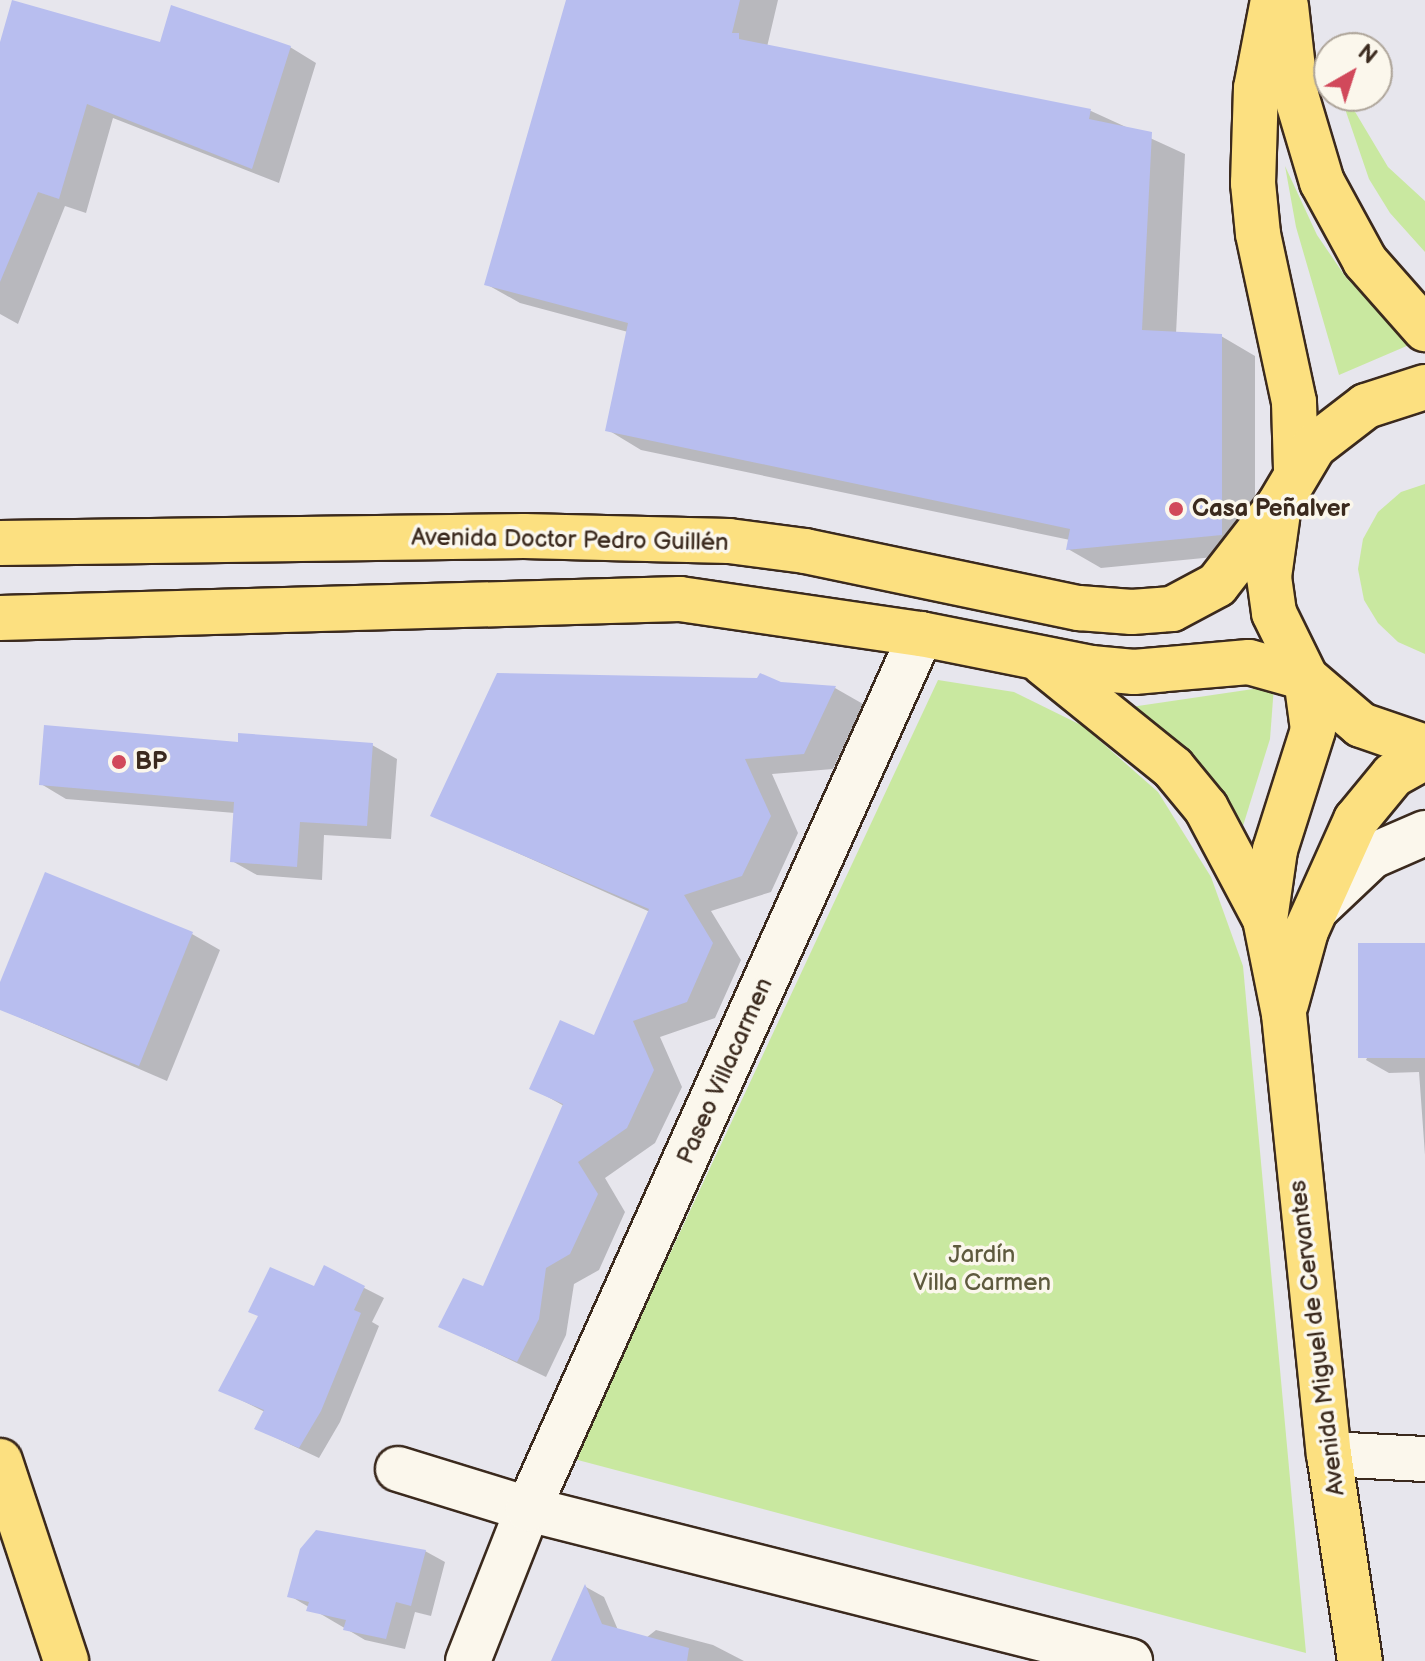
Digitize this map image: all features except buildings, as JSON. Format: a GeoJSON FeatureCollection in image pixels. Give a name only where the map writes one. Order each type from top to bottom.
{"type":"FeatureCollection","features":[{"type":"Feature","properties":{"kind":"main road"},"geometry":{"type":"LineString","coordinates":[[1273,0],[1256,88],[1253,183],[1258,234],[1294,402],[1287,488],[1270,553],[1274,613],[1306,678],[1361,725],[1394,741],[1425,747]]}},
{"type":"Feature","properties":{"kind":"main road"},"geometry":{"type":"LineString","coordinates":[[1286,0],[1296,95],[1322,182],[1365,261],[1425,329]]}},
{"type":"Feature","properties":{"kind":"main road","name":"Avenida Doctor Pedro Guillén"},"geometry":{"type":"LineString","coordinates":[[0,543],[524,536],[729,541],[805,551],[1079,608],[1132,612],[1172,609],[1217,585],[1314,446],[1366,406],[1425,387]]}},
{"type":"Feature","properties":{"kind":"main road"},"geometry":{"type":"LineString","coordinates":[[0,618],[680,599],[921,634],[1034,657],[1134,672],[1249,662],[1306,678]]}},
{"type":"Feature","properties":{"kind":"main road"},"geometry":{"type":"LineString","coordinates":[[1034,657],[1173,768],[1206,808],[1265,919]]}},
{"type":"Feature","properties":{"kind":"main road","name":"Avenida Miguel de Cervantes"},"geometry":{"type":"LineString","coordinates":[[1306,678],[1313,730],[1271,865],[1265,919],[1284,1014],[1329,1454],[1360,1661]]}},
{"type":"Feature","properties":{"kind":"main road","name":"Avenida Miguel de Cervantes"},"geometry":{"type":"LineString","coordinates":[[1284,1014],[1313,913],[1356,820],[1393,775],[1425,757]]}},
{"type":"Feature","properties":{"kind":"main road"},"geometry":{"type":"LineString","coordinates":[[0,1461],[66,1661]]}},
{"type":"Feature","properties":{"kind":"street","name":"Paseo Villacarmen"},"geometry":{"type":"LineString","coordinates":[[468,1661],[528,1509],[921,634]]}},
{"type":"Feature","properties":{"kind":"street"},"geometry":{"type":"LineString","coordinates":[[1313,913],[1372,856],[1425,833]]}},
{"type":"Feature","properties":{"kind":"street"},"geometry":{"type":"LineString","coordinates":[[1329,1454],[1425,1459]]}},
{"type":"Feature","properties":{"kind":"street"},"geometry":{"type":"LineString","coordinates":[[398,1469],[528,1509],[1130,1661]]}},
{"type":"Feature","properties":{"kind":"green space"},"geometry":{"type":"Polygon","coordinates":[[[1346,112],[1355,112],[1388,167],[1425,201],[1425,252],[1390,213],[1369,179],[1346,112]]]}},
{"type":"Feature","properties":{"kind":"green space"},"geometry":{"type":"Polygon","coordinates":[[[1285,166],[1317,235],[1345,276],[1409,345],[1339,375],[1296,227],[1285,166]]]}},
{"type":"Feature","properties":{"kind":"green space"},"geometry":{"type":"Polygon","coordinates":[[[1425,484],[1425,654],[1398,642],[1378,623],[1364,600],[1358,569],[1363,539],[1378,512],[1401,492],[1425,484]]]}},
{"type":"Feature","properties":{"kind":"green space","name":"Jardín Villa Carmen"},"geometry":{"type":"Polygon","coordinates":[[[938,680],[1014,692],[1083,726],[1158,792],[1211,877],[1243,966],[1306,1653],[574,1459],[938,680]]]}},
{"type":"Feature","properties":{"kind":"green space"},"geometry":{"type":"Polygon","coordinates":[[[1274,686],[1270,739],[1242,829],[1131,707],[1274,686]]]}},
{"type":"Feature","properties":{"kind":"place","name":"Casa Peñalver"},"geometry":{"type":"Point","coordinates":[1176,509]}},
{"type":"Feature","properties":{"kind":"place","name":"BP"},"geometry":{"type":"Point","coordinates":[119,762]}}]}
